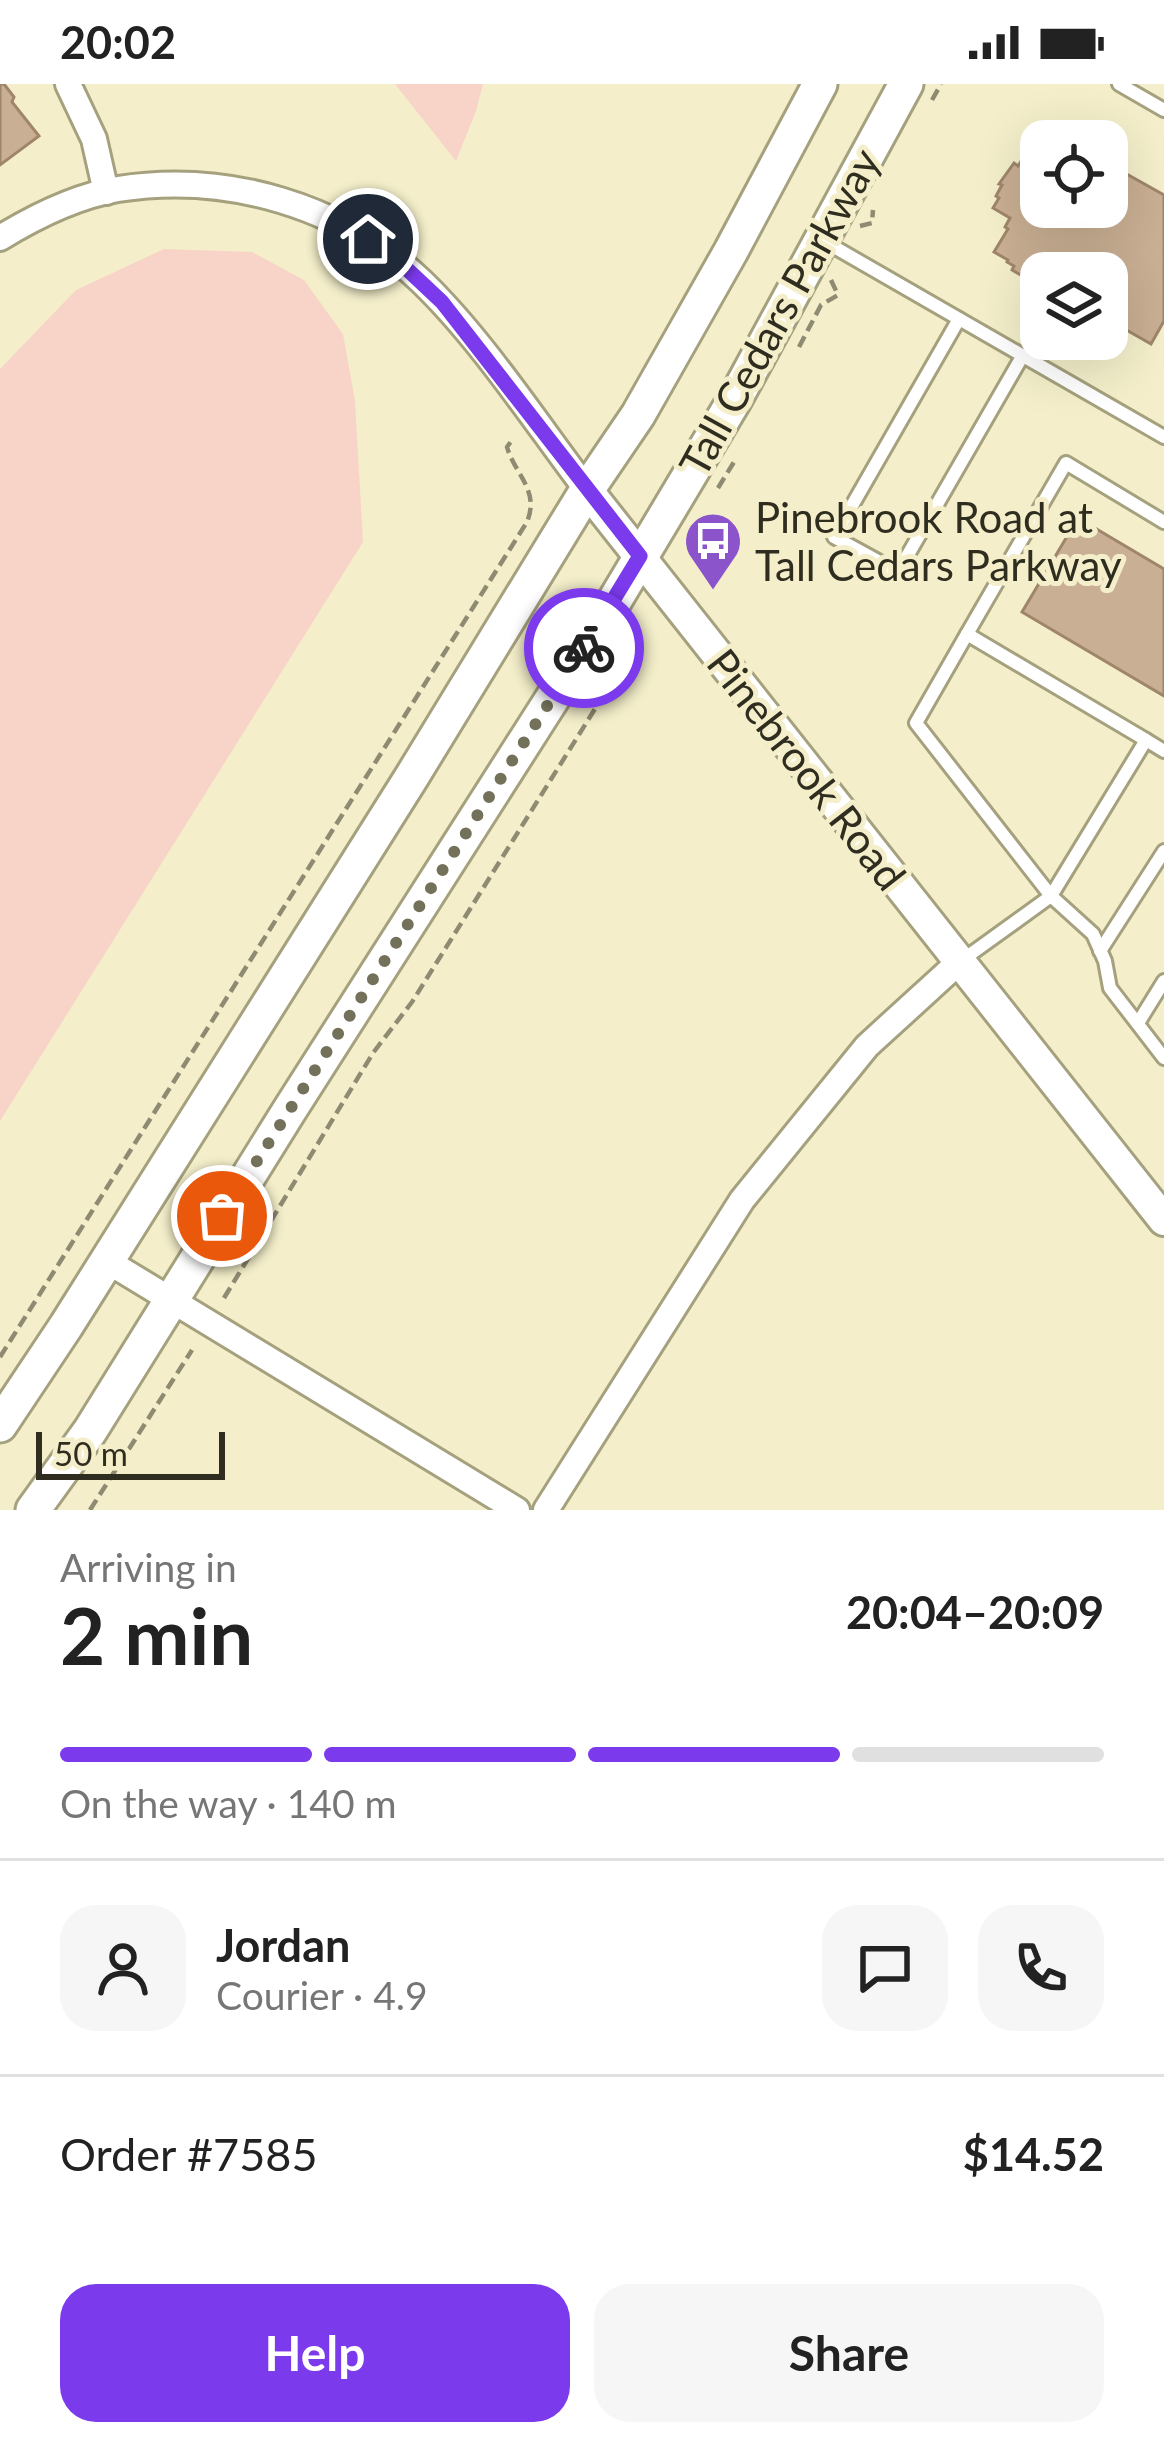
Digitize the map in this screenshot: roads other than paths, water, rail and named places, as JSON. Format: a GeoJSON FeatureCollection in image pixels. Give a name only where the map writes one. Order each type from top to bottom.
{"type":"FeatureCollection","features":[{"type":"Feature","properties":{"kind":"main road","name":"Tall Cedars Parkway"},"geometry":{"type":"LineString","coordinates":[[0,1425],[638,415],[820,84]]}},
{"type":"Feature","properties":{"kind":"main road","name":"Tall Cedars Parkway"},"geometry":{"type":"LineString","coordinates":[[33,1510],[90,1431],[599,624],[735,399],[906,84]]}},
{"type":"Feature","properties":{"kind":"street"},"geometry":{"type":"LineString","coordinates":[[68,84],[94,139],[106,192]]}},
{"type":"Feature","properties":{"kind":"street","name":"Pinebrook Road"},"geometry":{"type":"LineString","coordinates":[[0,238],[68,203],[106,192],[181,186],[240,190],[292,202],[321,213],[392,255],[442,302],[1164,1220]]}},
{"type":"Feature","properties":{"kind":"street"},"geometry":{"type":"LineString","coordinates":[[546,1510],[742,1200],[867,1046],[958,962]]}},
{"type":"Feature","properties":{"kind":"street"},"geometry":{"type":"LineString","coordinates":[[107,1261],[517,1510]]}},
{"type":"Feature","properties":{"kind":"lane"},"geometry":{"type":"LineString","coordinates":[[1119,84],[1164,110]]}},
{"type":"Feature","properties":{"kind":"lane"},"geometry":{"type":"LineString","coordinates":[[822,240],[1020,353]]}},
{"type":"Feature","properties":{"kind":"lane"},"geometry":{"type":"LineString","coordinates":[[959,319],[834,537],[898,572],[1020,360]]}},
{"type":"Feature","properties":{"kind":"lane"},"geometry":{"type":"LineString","coordinates":[[1032,360],[1164,437]]}},
{"type":"Feature","properties":{"kind":"lane"},"geometry":{"type":"LineString","coordinates":[[1164,522],[1066,463],[916,723],[1051,896],[1093,934],[1110,988],[1164,1058]]}},
{"type":"Feature","properties":{"kind":"lane"},"geometry":{"type":"LineString","coordinates":[[968,634],[1164,751]]}},
{"type":"Feature","properties":{"kind":"lane"},"geometry":{"type":"LineString","coordinates":[[958,962],[1051,896],[1145,740]]}},
{"type":"Feature","properties":{"kind":"lane"},"geometry":{"type":"LineString","coordinates":[[1100,951],[1164,851]]}},
{"type":"Feature","properties":{"kind":"lane"},"geometry":{"type":"LineString","coordinates":[[1138,1024],[1164,981]]}},
{"type":"Feature","properties":{"kind":"place","name":"Pinebrook Road at Tall Cedars Parkway"},"geometry":{"type":"Point","coordinates":[713,592]}}]}
